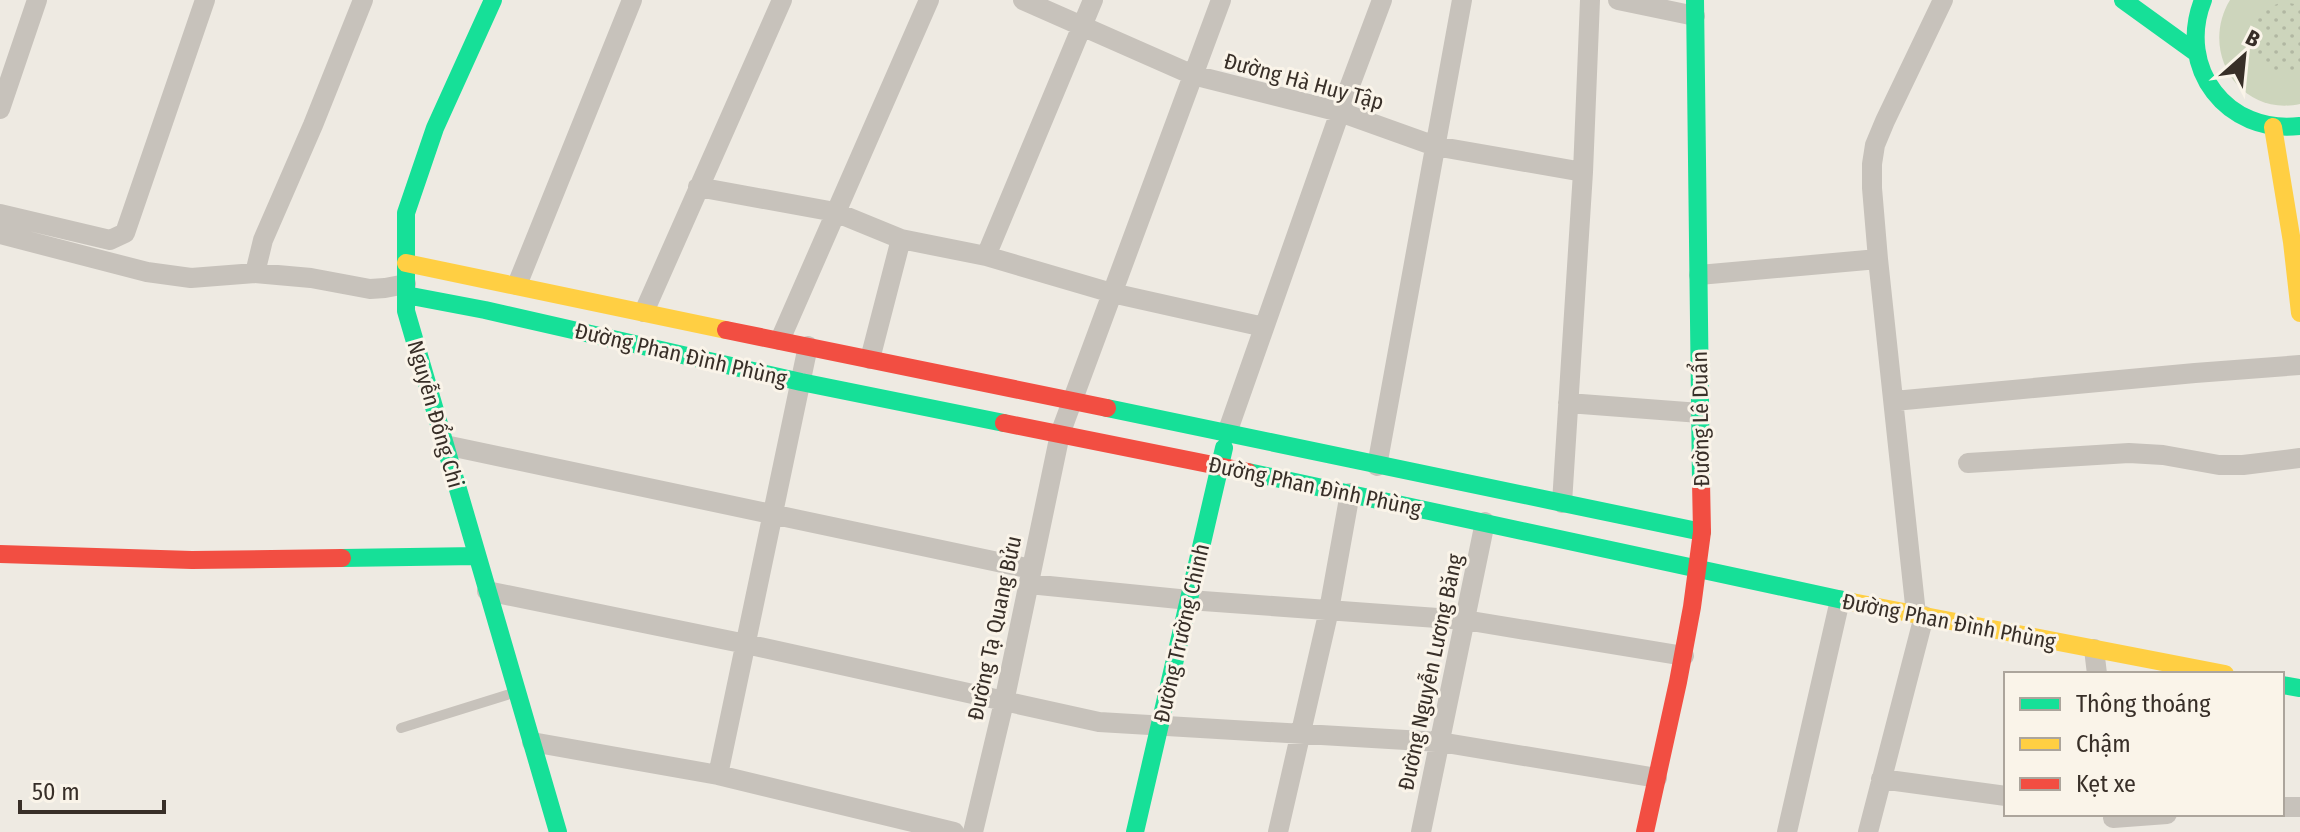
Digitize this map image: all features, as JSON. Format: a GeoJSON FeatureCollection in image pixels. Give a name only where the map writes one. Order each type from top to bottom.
{"type":"FeatureCollection","features":[{"type":"Feature","properties":{"kind":"main road","name":"Nguyễn Đổng Chi"},"geometry":{"type":"LineString","coordinates":[[493,0],[435,128],[406,213],[406,311],[558,832]]}},
{"type":"Feature","properties":{"kind":"main road"},"geometry":{"type":"LineString","coordinates":[[2123,0],[2195,52]]}},
{"type":"Feature","properties":{"kind":"main road"},"geometry":{"type":"LineString","coordinates":[[2203,0],[2195,23],[2195,52],[2204,79],[2221,102],[2246,119],[2273,127],[2300,126]]}},
{"type":"Feature","properties":{"kind":"main road","name":"Đường Lê Duẩn"},"geometry":{"type":"LineString","coordinates":[[1645,832],[1684,656],[1702,532],[1695,8]]}},
{"type":"Feature","properties":{"kind":"main road"},"geometry":{"type":"LineString","coordinates":[[2273,127],[2300,313]]}},
{"type":"Feature","properties":{"kind":"main road","name":"Đường Phan Đình Phùng"},"geometry":{"type":"LineString","coordinates":[[406,263],[1702,532]]}},
{"type":"Feature","properties":{"kind":"main road","name":"Đường Phan Đình Phùng"},"geometry":{"type":"LineString","coordinates":[[406,290],[801,382],[1350,493],[1840,600],[2215,672]]}},
{"type":"Feature","properties":{"kind":"main road","name":"Đường Trường Chinh"},"geometry":{"type":"LineString","coordinates":[[1135,832],[1227,433]]}},
{"type":"Feature","properties":{"kind":"main road"},"geometry":{"type":"LineString","coordinates":[[0,554],[192,560],[477,556]]}},
{"type":"Feature","properties":{"kind":"street"},"geometry":{"type":"LineString","coordinates":[[0,109],[37,0]]}},
{"type":"Feature","properties":{"kind":"street"},"geometry":{"type":"LineString","coordinates":[[0,214],[110,240],[125,233],[205,0]]}},
{"type":"Feature","properties":{"kind":"street"},"geometry":{"type":"LineString","coordinates":[[255,273],[263,240],[363,0]]}},
{"type":"Feature","properties":{"kind":"street"},"geometry":{"type":"LineString","coordinates":[[517,285],[632,0]]}},
{"type":"Feature","properties":{"kind":"street"},"geometry":{"type":"LineString","coordinates":[[644,312],[782,0]]}},
{"type":"Feature","properties":{"kind":"street"},"geometry":{"type":"LineString","coordinates":[[780,340],[929,0]]}},
{"type":"Feature","properties":{"kind":"street","name":"Đường Hà Huy Tập"},"geometry":{"type":"LineString","coordinates":[[1023,0],[1193,75],[1340,112],[1435,146],[1583,172]]}},
{"type":"Feature","properties":{"kind":"street"},"geometry":{"type":"LineString","coordinates":[[986,256],[1093,0]]}},
{"type":"Feature","properties":{"kind":"street","name":"Đường Tạ Quang Bửu"},"geometry":{"type":"LineString","coordinates":[[973,832],[1004,702],[1060,434],[1221,0]]}},
{"type":"Feature","properties":{"kind":"street"},"geometry":{"type":"LineString","coordinates":[[1227,433],[1382,0]]}},
{"type":"Feature","properties":{"kind":"street"},"geometry":{"type":"LineString","coordinates":[[1377,466],[1462,0]]}},
{"type":"Feature","properties":{"kind":"street"},"geometry":{"type":"LineString","coordinates":[[1562,503],[1583,172],[1590,0]]}},
{"type":"Feature","properties":{"kind":"street"},"geometry":{"type":"LineString","coordinates":[[1618,0],[1695,8]]}},
{"type":"Feature","properties":{"kind":"street"},"geometry":{"type":"LineString","coordinates":[[1868,832],[1920,615],[1878,259],[1872,164],[1875,145],[1943,0]]}},
{"type":"Feature","properties":{"kind":"street"},"geometry":{"type":"LineString","coordinates":[[698,187],[835,212],[901,239],[986,256],[1112,293],[1264,327]]}},
{"type":"Feature","properties":{"kind":"street"},"geometry":{"type":"LineString","coordinates":[[0,234],[147,272],[191,278],[255,273],[311,278],[370,289],[406,290]]}},
{"type":"Feature","properties":{"kind":"street"},"geometry":{"type":"LineString","coordinates":[[870,359],[901,239]]}},
{"type":"Feature","properties":{"kind":"street"},"geometry":{"type":"LineString","coordinates":[[1699,275],[1878,259]]}},
{"type":"Feature","properties":{"kind":"street"},"geometry":{"type":"LineString","coordinates":[[718,775],[808,346]]}},
{"type":"Feature","properties":{"kind":"street"},"geometry":{"type":"LineString","coordinates":[[1894,401],[2300,365]]}},
{"type":"Feature","properties":{"kind":"street"},"geometry":{"type":"LineString","coordinates":[[1568,403],[1700,413]]}},
{"type":"Feature","properties":{"kind":"street"},"geometry":{"type":"LineString","coordinates":[[445,445],[1030,576],[1189,600],[1465,620],[1684,656]]}},
{"type":"Feature","properties":{"kind":"street"},"geometry":{"type":"LineString","coordinates":[[1968,463],[2129,453],[2163,455],[2219,465],[2300,458]]}},
{"type":"Feature","properties":{"kind":"street"},"geometry":{"type":"LineString","coordinates":[[1278,832],[1329,610],[1350,493]]}},
{"type":"Feature","properties":{"kind":"street","name":"Đường Nguyễn Lương Băng"},"geometry":{"type":"LineString","coordinates":[[1421,832],[1485,522]]}},
{"type":"Feature","properties":{"kind":"street"},"geometry":{"type":"LineString","coordinates":[[487,591],[1099,722],[1440,742],[1657,778]]}},
{"type":"Feature","properties":{"kind":"street"},"geometry":{"type":"LineString","coordinates":[[1787,832],[1840,600]]}},
{"type":"Feature","properties":{"kind":"street"},"geometry":{"type":"LineString","coordinates":[[2094,649],[2097,672]]}},
{"type":"Feature","properties":{"kind":"street"},"geometry":{"type":"LineString","coordinates":[[532,742],[718,775],[954,832]]}},
{"type":"Feature","properties":{"kind":"street"},"geometry":{"type":"LineString","coordinates":[[1881,779],[2004,796]]}},
{"type":"Feature","properties":{"kind":"street"},"geometry":{"type":"LineString","coordinates":[[2113,821],[2152,816]]}},
{"type":"Feature","properties":{"kind":"lane"},"geometry":{"type":"LineString","coordinates":[[401,728],[517,692]]}},
{"type":"Feature","properties":{"kind":"green space"},"geometry":{"type":"Polygon","coordinates":[[[2230,0],[2300,0],[2300,104],[2278,105],[2259,100],[2243,90],[2230,76],[2222,59],[2219,40],[2222,20],[2230,0]]]}},
{"type":"Feature","properties":{"kind":"green space"},"geometry":{"type":"Polygon","coordinates":[[[2284,2],[2300,5],[2300,71],[2283,73],[2269,69],[2259,60],[2253,48],[2252,34],[2256,21],[2267,9],[2284,2]]]}},
{"type":"Feature","properties":{"kind":"traffic: fast"},"geometry":{"type":"LineString","coordinates":[[493,0],[435,128],[406,213],[406,311],[558,832]]}},
{"type":"Feature","properties":{"kind":"traffic: fast"},"geometry":{"type":"LineString","coordinates":[[1695,0],[1701,481]]}},
{"type":"Feature","properties":{"kind":"traffic: fast"},"geometry":{"type":"LineString","coordinates":[[2123,0],[2195,52]]}},
{"type":"Feature","properties":{"kind":"traffic: fast"},"geometry":{"type":"LineString","coordinates":[[2203,0],[2196,25],[2196,50],[2214,92],[2230,108],[2250,120],[2274,126],[2300,126]]}},
{"type":"Feature","properties":{"kind":"traffic: fast"},"geometry":{"type":"LineString","coordinates":[[406,295],[1004,423]]}},
{"type":"Feature","properties":{"kind":"traffic: fast"},"geometry":{"type":"LineString","coordinates":[[1107,408],[1702,532]]}},
{"type":"Feature","properties":{"kind":"traffic: fast"},"geometry":{"type":"LineString","coordinates":[[1135,832],[1224,448]]}},
{"type":"Feature","properties":{"kind":"traffic: fast"},"geometry":{"type":"LineString","coordinates":[[1248,472],[1852,602]]}},
{"type":"Feature","properties":{"kind":"traffic: fast"},"geometry":{"type":"LineString","coordinates":[[342,558],[477,556]]}},
{"type":"Feature","properties":{"kind":"traffic: fast"},"geometry":{"type":"LineString","coordinates":[[2284,685],[2300,688]]}},
{"type":"Feature","properties":{"kind":"traffic: slow"},"geometry":{"type":"LineString","coordinates":[[2273,127],[2300,313]]}},
{"type":"Feature","properties":{"kind":"traffic: slow"},"geometry":{"type":"LineString","coordinates":[[406,263],[726,330]]}},
{"type":"Feature","properties":{"kind":"traffic: slow"},"geometry":{"type":"LineString","coordinates":[[1852,602],[2215,672]]}},
{"type":"Feature","properties":{"kind":"traffic: jam"},"geometry":{"type":"LineString","coordinates":[[726,330],[1107,408]]}},
{"type":"Feature","properties":{"kind":"traffic: jam"},"geometry":{"type":"LineString","coordinates":[[1004,423],[1248,472]]}},
{"type":"Feature","properties":{"kind":"traffic: jam"},"geometry":{"type":"LineString","coordinates":[[1645,832],[1692,607],[1702,532],[1701,481]]}},
{"type":"Feature","properties":{"kind":"traffic: jam"},"geometry":{"type":"LineString","coordinates":[[0,554],[192,560],[342,558]]}}]}
